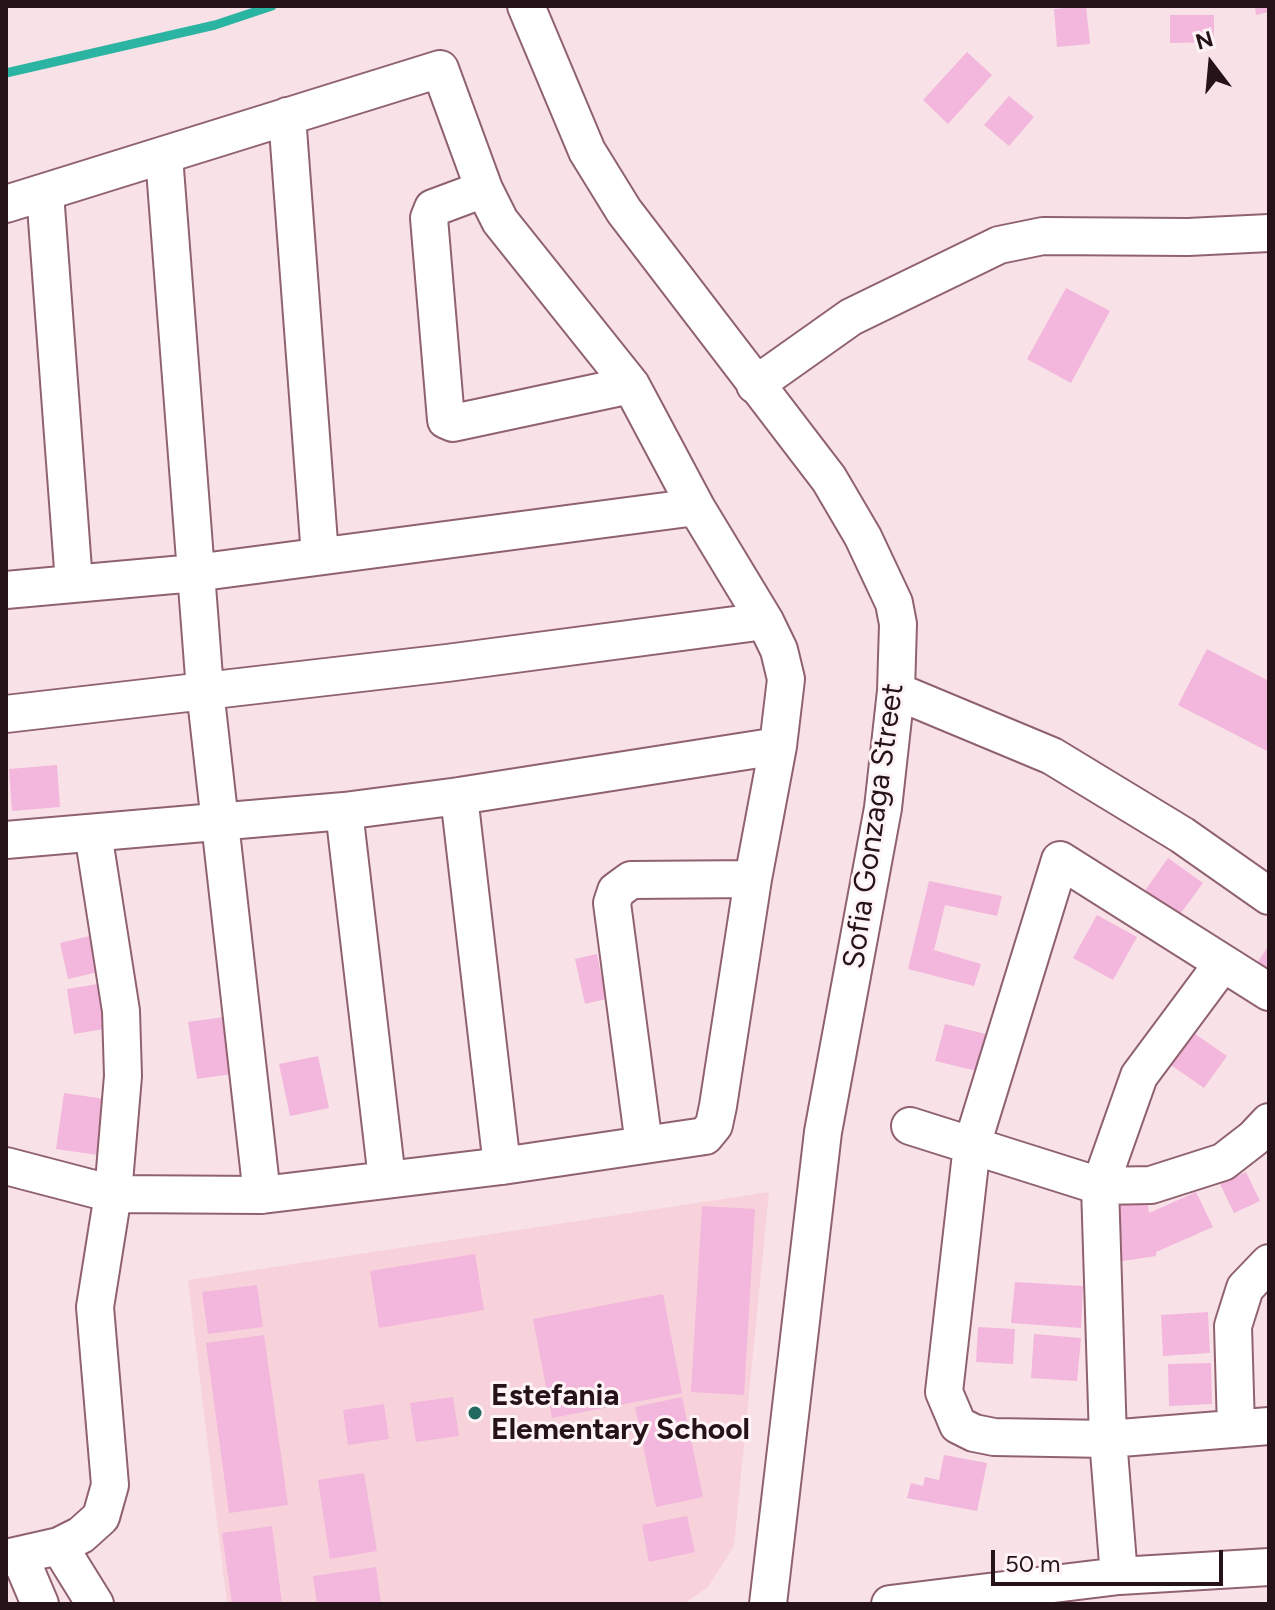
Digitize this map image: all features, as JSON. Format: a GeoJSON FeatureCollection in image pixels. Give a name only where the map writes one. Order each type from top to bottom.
{"type":"FeatureCollection","features":[{"type":"Feature","properties":{"kind":"street","name":"Sofia Gonzaga Street"},"geometry":{"type":"LineString","coordinates":[[526,6],[594,163],[624,211],[829,479],[863,537],[894,603],[898,624],[896,691],[883,808],[823,1132],[768,1604]]}},
{"type":"Feature","properties":{"kind":"street"},"geometry":{"type":"LineString","coordinates":[[6,204],[440,69],[484,189],[500,221],[631,385],[696,507],[765,621],[779,650],[786,679],[778,746],[753,879],[714,1125],[705,1136],[502,1166],[262,1195],[113,1194],[6,1166]]}},
{"type":"Feature","properties":{"kind":"street"},"geometry":{"type":"LineString","coordinates":[[287,116],[320,556]]}},
{"type":"Feature","properties":{"kind":"street"},"geometry":{"type":"LineString","coordinates":[[164,156],[205,690],[262,1195]]}},
{"type":"Feature","properties":{"kind":"street"},"geometry":{"type":"LineString","coordinates":[[484,189],[433,208],[429,218],[446,420],[453,423],[631,385]]}},
{"type":"Feature","properties":{"kind":"street"},"geometry":{"type":"LineString","coordinates":[[45,193],[74,583]]}},
{"type":"Feature","properties":{"kind":"street"},"geometry":{"type":"LineString","coordinates":[[755,385],[851,317],[999,245],[1043,236],[1188,237],[1269,233]]}},
{"type":"Feature","properties":{"kind":"street"},"geometry":{"type":"LineString","coordinates":[[6,590],[195,573],[696,507]]}},
{"type":"Feature","properties":{"kind":"street"},"geometry":{"type":"LineString","coordinates":[[6,714],[447,663],[765,621]]}},
{"type":"Feature","properties":{"kind":"street"},"geometry":{"type":"LineString","coordinates":[[896,691],[1052,756],[1182,835],[1269,896]]}},
{"type":"Feature","properties":{"kind":"street"},"geometry":{"type":"LineString","coordinates":[[6,840],[344,811],[778,746]]}},
{"type":"Feature","properties":{"kind":"street"},"geometry":{"type":"LineString","coordinates":[[459,796],[502,1166]]}},
{"type":"Feature","properties":{"kind":"street"},"geometry":{"type":"LineString","coordinates":[[344,811],[387,1179]]}},
{"type":"Feature","properties":{"kind":"street"},"geometry":{"type":"LineString","coordinates":[[40,1604],[13,1557],[59,1546],[81,1535],[101,1517],[110,1485],[95,1307],[113,1194],[123,1076],[121,1011],[93,833]]}},
{"type":"Feature","properties":{"kind":"street"},"geometry":{"type":"LineString","coordinates":[[1269,992],[1060,860],[972,1145],[944,1392],[950,1410],[958,1425],[974,1433],[994,1437],[1108,1439],[1252,1427],[1233,1326],[1245,1288],[1269,1263]]}},
{"type":"Feature","properties":{"kind":"street"},"geometry":{"type":"LineString","coordinates":[[644,1145],[612,903],[616,891],[631,880],[753,879]]}},
{"type":"Feature","properties":{"kind":"street"},"geometry":{"type":"LineString","coordinates":[[1119,1576],[1108,1439],[1100,1186],[1139,1076],[1223,963]]}},
{"type":"Feature","properties":{"kind":"street"},"geometry":{"type":"LineString","coordinates":[[910,1126],[1100,1186],[1151,1185],[1223,1162],[1269,1122]]}},
{"type":"Feature","properties":{"kind":"street"},"geometry":{"type":"LineString","coordinates":[[59,1546],[95,1604]]}},
{"type":"Feature","properties":{"kind":"street"},"geometry":{"type":"LineString","coordinates":[[890,1604],[1038,1595],[1119,1576],[1187,1588],[1269,1567]]}},
{"type":"Feature","properties":{"kind":"shaded area","name":"Estefania Elementary School"},"geometry":{"type":"Polygon","coordinates":[[[769,1192],[734,1546],[708,1587],[683,1604],[227,1604],[188,1280],[769,1192]]]}},
{"type":"Feature","properties":{"kind":"building"},"geometry":{"type":"Polygon","coordinates":[[[1086,6],[1090,44],[1057,47],[1054,9],[1086,6]]]}},
{"type":"Feature","properties":{"kind":"building"},"geometry":{"type":"Polygon","coordinates":[[[1255,6],[1269,6],[1269,12],[1256,15],[1255,6]]]}},
{"type":"Feature","properties":{"kind":"building"},"geometry":{"type":"Polygon","coordinates":[[[1170,15],[1214,15],[1214,42],[1170,43],[1170,15]]]}},
{"type":"Feature","properties":{"kind":"building"},"geometry":{"type":"Polygon","coordinates":[[[967,52],[992,75],[948,124],[923,100],[967,52]]]}},
{"type":"Feature","properties":{"kind":"building"},"geometry":{"type":"Polygon","coordinates":[[[1009,96],[1034,117],[1009,146],[984,125],[1009,96]]]}},
{"type":"Feature","properties":{"kind":"building"},"geometry":{"type":"Polygon","coordinates":[[[1066,288],[1110,311],[1071,383],[1027,359],[1066,288]]]}},
{"type":"Feature","properties":{"kind":"building"},"geometry":{"type":"Polygon","coordinates":[[[1207,649],[1269,681],[1269,752],[1178,705],[1207,649]]]}},
{"type":"Feature","properties":{"kind":"building"},"geometry":{"type":"Polygon","coordinates":[[[57,765],[60,807],[12,811],[9,769],[57,765]]]}},
{"type":"Feature","properties":{"kind":"building"},"geometry":{"type":"Polygon","coordinates":[[[1168,858],[1203,883],[1178,917],[1144,892],[1168,858]]]}},
{"type":"Feature","properties":{"kind":"building"},"geometry":{"type":"Polygon","coordinates":[[[929,881],[1002,896],[997,916],[945,905],[934,950],[981,964],[974,986],[908,969],[929,881]]]}},
{"type":"Feature","properties":{"kind":"building"},"geometry":{"type":"Polygon","coordinates":[[[1097,915],[1137,937],[1113,980],[1073,958],[1097,915]]]}},
{"type":"Feature","properties":{"kind":"building"},"geometry":{"type":"Polygon","coordinates":[[[98,934],[107,970],[68,979],[60,943],[98,934]]]}},
{"type":"Feature","properties":{"kind":"building"},"geometry":{"type":"Polygon","coordinates":[[[1269,945],[1269,980],[1253,969],[1269,945]]]}},
{"type":"Feature","properties":{"kind":"building"},"geometry":{"type":"Polygon","coordinates":[[[597,954],[606,999],[585,1004],[575,959],[597,954]]]}},
{"type":"Feature","properties":{"kind":"building"},"geometry":{"type":"Polygon","coordinates":[[[104,983],[110,1028],[74,1034],[67,989],[104,983]]]}},
{"type":"Feature","properties":{"kind":"building"},"geometry":{"type":"Polygon","coordinates":[[[231,1016],[239,1073],[197,1079],[188,1022],[231,1016]]]}},
{"type":"Feature","properties":{"kind":"building"},"geometry":{"type":"Polygon","coordinates":[[[945,1024],[986,1034],[977,1071],[935,1061],[945,1024]]]}},
{"type":"Feature","properties":{"kind":"building"},"geometry":{"type":"Polygon","coordinates":[[[1188,1029],[1227,1056],[1204,1088],[1165,1061],[1188,1029]]]}},
{"type":"Feature","properties":{"kind":"building"},"geometry":{"type":"Polygon","coordinates":[[[318,1056],[329,1108],[290,1116],[279,1064],[318,1056]]]}},
{"type":"Feature","properties":{"kind":"building"},"geometry":{"type":"Polygon","coordinates":[[[64,1093],[112,1100],[105,1156],[56,1149],[64,1093]]]}},
{"type":"Feature","properties":{"kind":"building"},"geometry":{"type":"Polygon","coordinates":[[[1246,1172],[1260,1201],[1234,1213],[1220,1184],[1246,1172]]]}},
{"type":"Feature","properties":{"kind":"building"},"geometry":{"type":"Polygon","coordinates":[[[1196,1192],[1213,1227],[1156,1252],[1156,1256],[1116,1262],[1106,1203],[1147,1196],[1149,1213],[1196,1192]]]}},
{"type":"Feature","properties":{"kind":"building"},"geometry":{"type":"Polygon","coordinates":[[[702,1206],[755,1209],[744,1395],[691,1392],[702,1206]]]}},
{"type":"Feature","properties":{"kind":"building"},"geometry":{"type":"Polygon","coordinates":[[[475,1254],[484,1310],[379,1328],[370,1271],[475,1254]]]}},
{"type":"Feature","properties":{"kind":"building"},"geometry":{"type":"Polygon","coordinates":[[[1015,1282],[1083,1286],[1081,1328],[1011,1323],[1015,1282]]]}},
{"type":"Feature","properties":{"kind":"building"},"geometry":{"type":"Polygon","coordinates":[[[257,1285],[263,1327],[208,1334],[202,1292],[257,1285]]]}},
{"type":"Feature","properties":{"kind":"building"},"geometry":{"type":"Polygon","coordinates":[[[663,1294],[682,1393],[552,1418],[533,1319],[663,1294]]]}},
{"type":"Feature","properties":{"kind":"building"},"geometry":{"type":"Polygon","coordinates":[[[1208,1312],[1210,1353],[1163,1356],[1161,1315],[1208,1312]]]}},
{"type":"Feature","properties":{"kind":"building"},"geometry":{"type":"Polygon","coordinates":[[[978,1327],[1015,1329],[1013,1364],[976,1362],[978,1327]]]}},
{"type":"Feature","properties":{"kind":"building"},"geometry":{"type":"Polygon","coordinates":[[[1034,1334],[1081,1338],[1077,1381],[1031,1378],[1034,1334]]]}},
{"type":"Feature","properties":{"kind":"building"},"geometry":{"type":"Polygon","coordinates":[[[264,1335],[288,1505],[229,1513],[206,1343],[264,1335]]]}},
{"type":"Feature","properties":{"kind":"building"},"geometry":{"type":"Polygon","coordinates":[[[1211,1363],[1212,1404],[1169,1406],[1168,1364],[1211,1363]]]}},
{"type":"Feature","properties":{"kind":"building"},"geometry":{"type":"Polygon","coordinates":[[[453,1397],[459,1436],[416,1442],[410,1403],[453,1397]]]}},
{"type":"Feature","properties":{"kind":"building"},"geometry":{"type":"Polygon","coordinates":[[[682,1397],[703,1497],[656,1507],[635,1407],[682,1397]]]}},
{"type":"Feature","properties":{"kind":"building"},"geometry":{"type":"Polygon","coordinates":[[[384,1404],[389,1439],[348,1445],[343,1410],[384,1404]]]}},
{"type":"Feature","properties":{"kind":"building"},"geometry":{"type":"Polygon","coordinates":[[[944,1455],[987,1463],[977,1511],[907,1498],[911,1483],[923,1486],[925,1477],[939,1480],[944,1455]]]}},
{"type":"Feature","properties":{"kind":"building"},"geometry":{"type":"Polygon","coordinates":[[[364,1473],[377,1551],[330,1559],[318,1480],[364,1473]]]}},
{"type":"Feature","properties":{"kind":"building"},"geometry":{"type":"Polygon","coordinates":[[[687,1516],[695,1552],[649,1562],[642,1525],[687,1516]]]}},
{"type":"Feature","properties":{"kind":"building"},"geometry":{"type":"Polygon","coordinates":[[[272,1526],[282,1604],[232,1604],[222,1533],[272,1526]]]}},
{"type":"Feature","properties":{"kind":"building"},"geometry":{"type":"Polygon","coordinates":[[[376,1567],[381,1604],[317,1604],[313,1576],[376,1567]]]}},
{"type":"Feature","properties":{"kind":"waterway"},"geometry":{"type":"LineString","coordinates":[[6,73],[215,25],[272,6]]}},
{"type":"Feature","properties":{"kind":"place","name":"Estefania Elementary School"},"geometry":{"type":"Point","coordinates":[475,1413]}}]}
